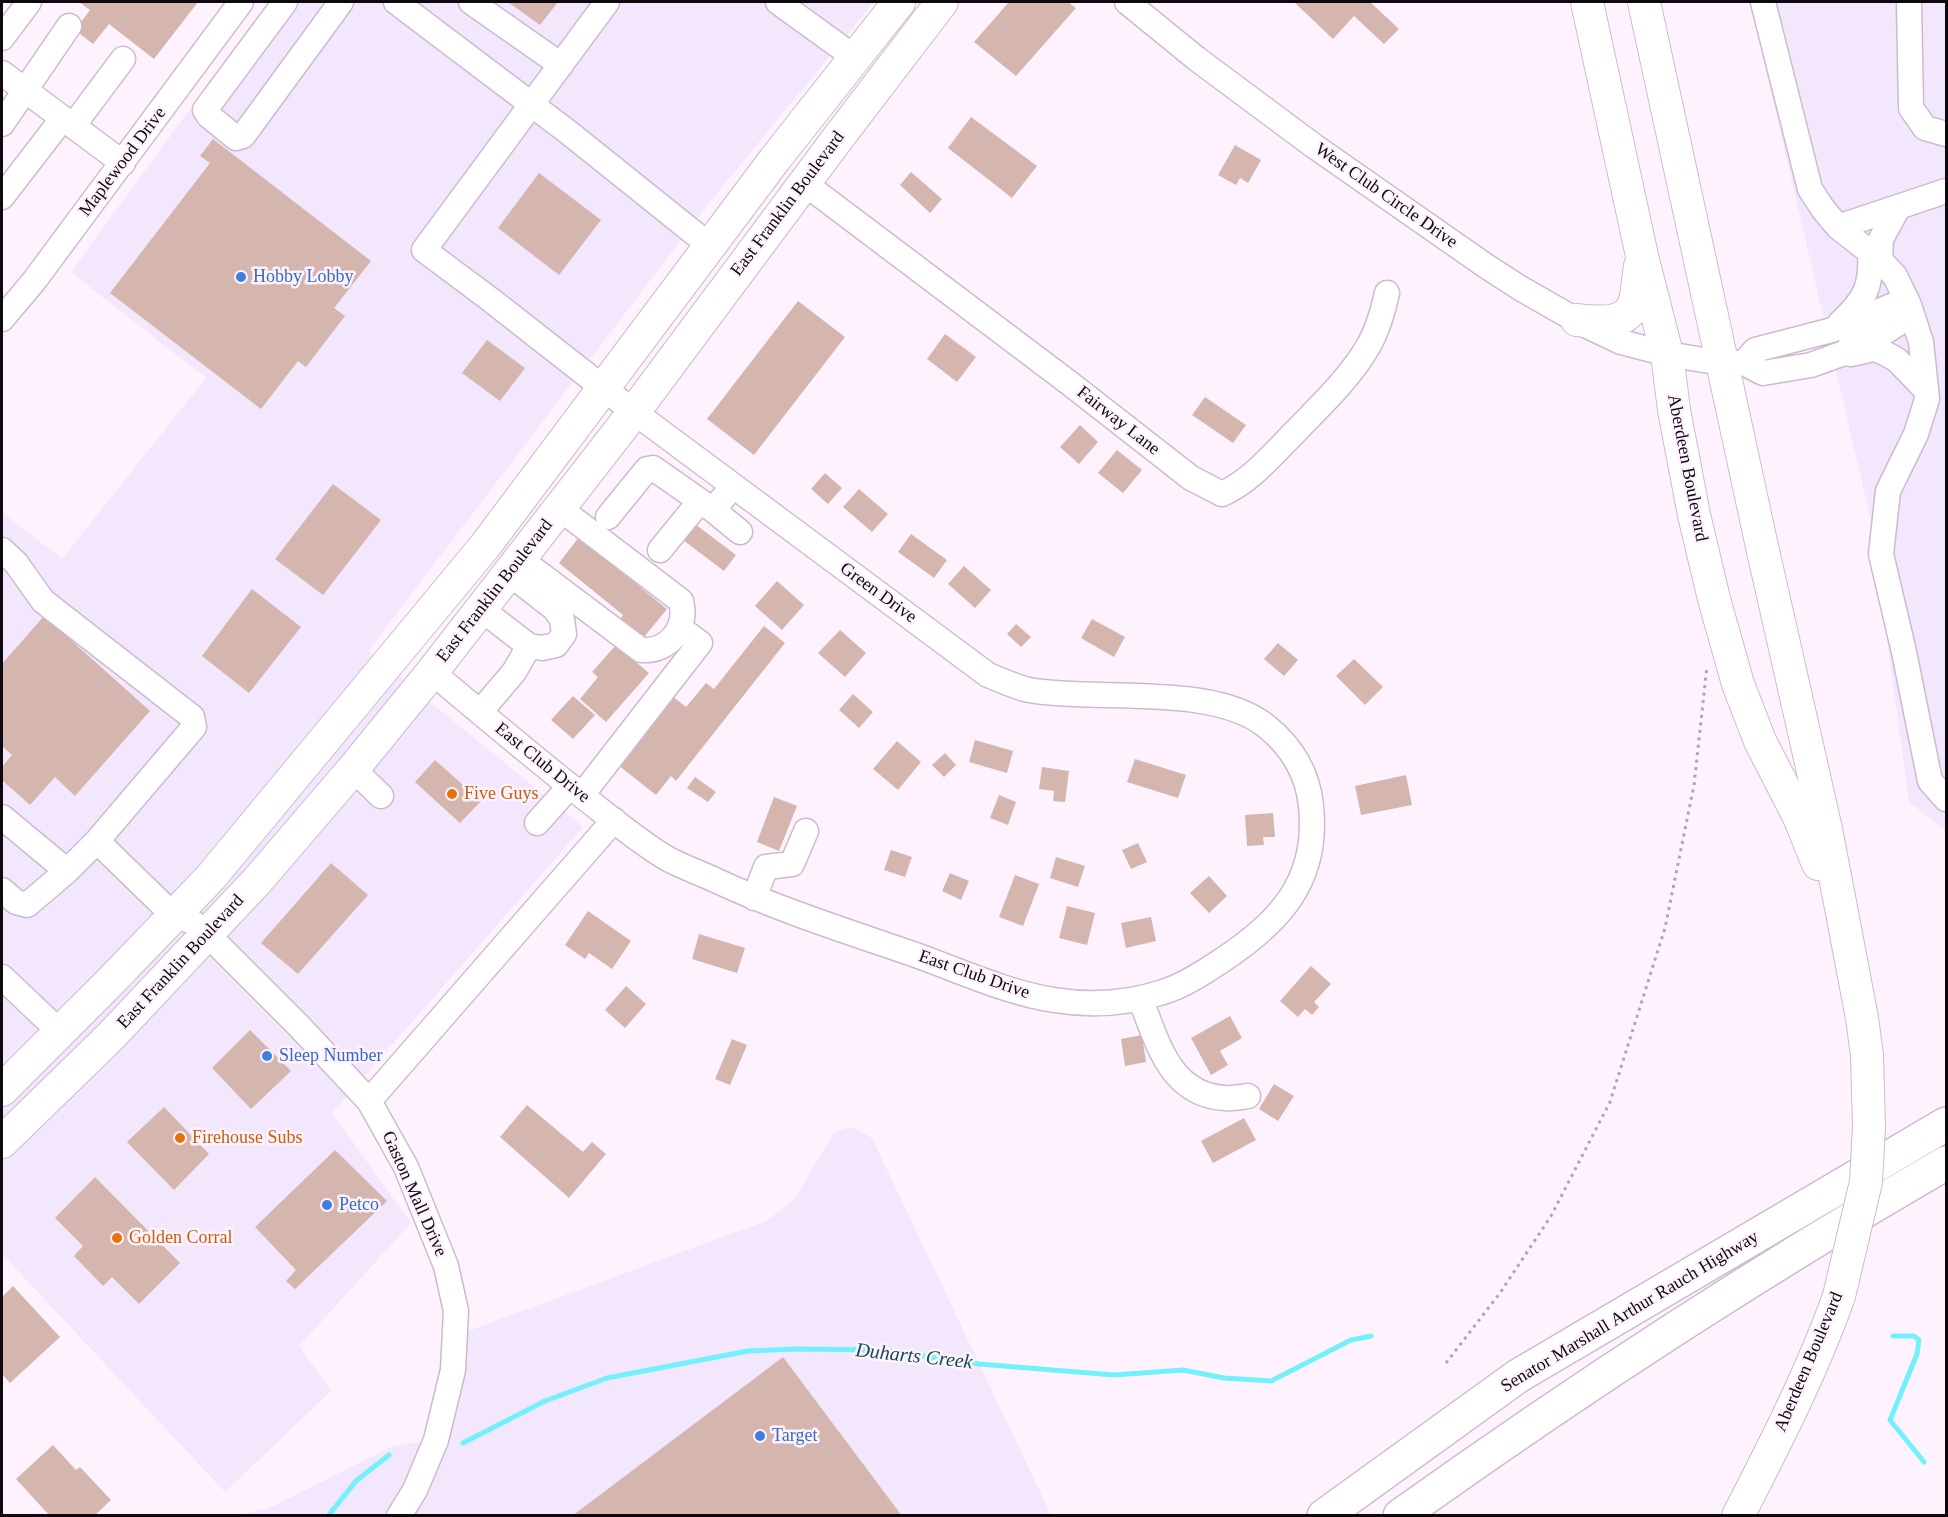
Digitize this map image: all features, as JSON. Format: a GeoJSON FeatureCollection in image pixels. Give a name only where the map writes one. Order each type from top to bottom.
{"type":"FeatureCollection","features":[{"type":"Feature","properties":{"kind":"highway","name":"Senator Marshall Arthur Rauch Highway"},"geometry":{"type":"LineString","coordinates":[[1324,1515],[1518,1376],[1947,1124]]}},
{"type":"Feature","properties":{"kind":"highway","name":"Senator Marshall Arthur Rauch Highway"},"geometry":{"type":"LineString","coordinates":[[1400,1515],[1597,1380],[1770,1269],[1947,1163]]}},
{"type":"Feature","properties":{"kind":"main road","name":"East Franklin Boulevard"},"geometry":{"type":"LineString","coordinates":[[2,1090],[211,878],[484,546],[710,245],[899,2]]}},
{"type":"Feature","properties":{"kind":"main road","name":"East Franklin Boulevard"},"geometry":{"type":"LineString","coordinates":[[2,1142],[110,1037],[258,881],[432,672],[634,412],[942,2]]}},
{"type":"Feature","properties":{"kind":"main road","name":"Aberdeen Boulevard"},"geometry":{"type":"LineString","coordinates":[[1587,2],[1642,256],[1667,354],[1674,410],[1694,515],[1714,599],[1738,684],[1760,741],[1799,817],[1842,916]]}},
{"type":"Feature","properties":{"kind":"main road","name":"Aberdeen Boulevard"},"geometry":{"type":"LineString","coordinates":[[1644,2],[1733,363],[1826,829],[1867,1055],[1869,1127],[1866,1182],[1839,1296],[1827,1331],[1803,1386],[1738,1515]]}},
{"type":"Feature","properties":{"kind":"main road"},"geometry":{"type":"LineString","coordinates":[[1576,320],[1609,322],[1621,318],[1635,302],[1642,256]]}},
{"type":"Feature","properties":{"kind":"street"},"geometry":{"type":"LineString","coordinates":[[2,38],[29,2]]}},
{"type":"Feature","properties":{"kind":"street","name":"Maplewood Drive"},"geometry":{"type":"LineString","coordinates":[[2,319],[34,281],[123,163],[241,2]]}},
{"type":"Feature","properties":{"kind":"street"},"geometry":{"type":"LineString","coordinates":[[285,2],[205,110],[236,138],[243,136],[341,2]]}},
{"type":"Feature","properties":{"kind":"street"},"geometry":{"type":"LineString","coordinates":[[396,2],[532,104],[710,245]]}},
{"type":"Feature","properties":{"kind":"street"},"geometry":{"type":"LineString","coordinates":[[471,2],[561,65]]}},
{"type":"Feature","properties":{"kind":"street"},"geometry":{"type":"LineString","coordinates":[[532,104],[608,2]]}},
{"type":"Feature","properties":{"kind":"street"},"geometry":{"type":"LineString","coordinates":[[778,2],[854,57]]}},
{"type":"Feature","properties":{"kind":"street","name":"West Club Circle Drive"},"geometry":{"type":"LineString","coordinates":[[1127,2],[1197,59],[1314,146],[1486,266],[1576,320],[1621,342],[1667,354],[1733,363],[1763,373],[1810,365],[1844,353]]}},
{"type":"Feature","properties":{"kind":"street"},"geometry":{"type":"LineString","coordinates":[[1762,2],[1810,189],[1838,227],[1875,256],[1895,276],[1921,342],[1933,397],[1888,491],[1881,554],[1904,652],[1930,781],[1947,799]]}},
{"type":"Feature","properties":{"kind":"street"},"geometry":{"type":"LineString","coordinates":[[1910,2],[1911,108],[1925,128],[1947,134]]}},
{"type":"Feature","properties":{"kind":"street"},"geometry":{"type":"LineString","coordinates":[[2,124],[69,26]]}},
{"type":"Feature","properties":{"kind":"street"},"geometry":{"type":"LineString","coordinates":[[2,197],[123,60]]}},
{"type":"Feature","properties":{"kind":"street"},"geometry":{"type":"LineString","coordinates":[[2,73],[123,163]]}},
{"type":"Feature","properties":{"kind":"street","name":"Green Drive"},"geometry":{"type":"LineString","coordinates":[[532,104],[424,250],[634,412],[988,675],[1026,689],[1042,692],[1191,699]]}},
{"type":"Feature","properties":{"kind":"street","name":"Fairway Lane"},"geometry":{"type":"LineString","coordinates":[[804,183],[1191,477],[1222,494],[1237,487],[1259,469],[1350,374],[1370,344],[1381,318],[1387,293]]}},
{"type":"Feature","properties":{"kind":"street"},"geometry":{"type":"LineString","coordinates":[[1838,227],[1947,191]]}},
{"type":"Feature","properties":{"kind":"street"},"geometry":{"type":"LineString","coordinates":[[1832,330],[1853,311],[1865,295],[1881,239],[1898,207]]}},
{"type":"Feature","properties":{"kind":"street"},"geometry":{"type":"LineString","coordinates":[[1733,363],[1755,350],[1909,308]]}},
{"type":"Feature","properties":{"kind":"street"},"geometry":{"type":"LineString","coordinates":[[1844,353],[1848,348],[1886,331],[1909,308]]}},
{"type":"Feature","properties":{"kind":"street"},"geometry":{"type":"LineString","coordinates":[[1844,353],[1881,351],[1897,360],[1933,397]]}},
{"type":"Feature","properties":{"kind":"street"},"geometry":{"type":"LineString","coordinates":[[608,517],[647,469],[653,468],[740,532]]}},
{"type":"Feature","properties":{"kind":"street"},"geometry":{"type":"LineString","coordinates":[[660,550],[706,505],[733,486]]}},
{"type":"Feature","properties":{"kind":"street"},"geometry":{"type":"LineString","coordinates":[[514,566],[641,650],[652,651],[666,644],[680,628],[684,614],[681,601],[559,508]]}},
{"type":"Feature","properties":{"kind":"street"},"geometry":{"type":"LineString","coordinates":[[2,550],[16,563],[43,601],[192,717],[194,727],[97,841],[67,871],[27,905],[16,902],[2,890]]}},
{"type":"Feature","properties":{"kind":"street"},"geometry":{"type":"LineString","coordinates":[[481,609],[529,646],[542,648],[556,645],[564,634],[562,619],[514,566]]}},
{"type":"Feature","properties":{"kind":"street"},"geometry":{"type":"LineString","coordinates":[[537,824],[576,790],[700,643],[680,628]]}},
{"type":"Feature","properties":{"kind":"street"},"geometry":{"type":"LineString","coordinates":[[480,712],[514,672],[529,646]]}},
{"type":"Feature","properties":{"kind":"street","name":"East Club Drive"},"geometry":{"type":"LineString","coordinates":[[432,672],[576,790],[668,859],[754,898],[995,984],[1049,1000],[1088,1005],[1165,992],[1200,975],[1264,929],[1291,900],[1307,865],[1313,825],[1309,786],[1292,751],[1264,723],[1229,706],[1191,699]]}},
{"type":"Feature","properties":{"kind":"street"},"geometry":{"type":"LineString","coordinates":[[352,769],[381,796]]}},
{"type":"Feature","properties":{"kind":"street"},"geometry":{"type":"LineString","coordinates":[[2,817],[67,871]]}},
{"type":"Feature","properties":{"kind":"street"},"geometry":{"type":"LineString","coordinates":[[369,1101],[614,820]]}},
{"type":"Feature","properties":{"kind":"street"},"geometry":{"type":"LineString","coordinates":[[754,898],[766,867],[792,864],[806,831]]}},
{"type":"Feature","properties":{"kind":"street","name":"Gaston Mall Drive"},"geometry":{"type":"LineString","coordinates":[[97,841],[174,916],[187,918],[207,934],[298,1025],[369,1101],[406,1167],[446,1266],[456,1311],[453,1370],[436,1440],[415,1490],[399,1515]]}},
{"type":"Feature","properties":{"kind":"street"},"geometry":{"type":"LineString","coordinates":[[2,977],[60,1032]]}},
{"type":"Feature","properties":{"kind":"street"},"geometry":{"type":"LineString","coordinates":[[1140,998],[1161,1051],[1169,1066],[1185,1084],[1203,1094],[1225,1098],[1248,1096]]}},
{"type":"Feature","properties":{"kind":"path"},"geometry":{"type":"LineString","coordinates":[[1446,1363],[1500,1293],[1551,1216],[1610,1102],[1665,928],[1694,785],[1708,657]]}},
{"type":"Feature","properties":{"kind":"shaded area"},"geometry":{"type":"Polygon","coordinates":[[[268,2],[874,2],[709,203],[368,651],[583,827],[332,1113],[411,1223],[299,1346],[331,1391],[225,1492],[2,1254],[2,512],[62,559],[206,378],[71,272],[268,2]]]}},
{"type":"Feature","properties":{"kind":"shaded area"},"geometry":{"type":"Polygon","coordinates":[[[1750,2],[1946,2],[1946,831],[1909,802],[1871,521],[1750,2]]]}},
{"type":"Feature","properties":{"kind":"shaded area"},"geometry":{"type":"Polygon","coordinates":[[[852,1127],[872,1138],[1051,1515],[206,1516],[240,1515],[269,1508],[393,1446],[436,1440],[455,1336],[766,1221],[795,1199],[834,1132],[852,1127]]]}},
{"type":"Feature","properties":{"kind":"building"},"geometry":{"type":"Polygon","coordinates":[[[79,2],[198,2],[154,59],[109,24],[93,44],[75,30],[90,10],[79,2]]]}},
{"type":"Feature","properties":{"kind":"building"},"geometry":{"type":"Polygon","coordinates":[[[508,2],[558,2],[540,25],[508,2]]]}},
{"type":"Feature","properties":{"kind":"building"},"geometry":{"type":"Polygon","coordinates":[[[1009,2],[1068,2],[1076,8],[1016,76],[974,42],[1009,2]]]}},
{"type":"Feature","properties":{"kind":"building"},"geometry":{"type":"Polygon","coordinates":[[[1294,2],[1370,2],[1399,29],[1384,44],[1354,16],[1333,39],[1294,2]]]}},
{"type":"Feature","properties":{"kind":"building"},"geometry":{"type":"Polygon","coordinates":[[[971,117],[1037,166],[1012,198],[948,148],[971,117]]]}},
{"type":"Feature","properties":{"kind":"building","name":"Hobby Lobby"},"geometry":{"type":"Polygon","coordinates":[[[213,139],[371,261],[334,308],[345,316],[306,367],[298,361],[261,409],[110,293],[210,163],[200,156],[213,139]]]}},
{"type":"Feature","properties":{"kind":"building"},"geometry":{"type":"Polygon","coordinates":[[[1235,145],[1261,160],[1248,183],[1240,178],[1236,185],[1218,175],[1235,145]]]}},
{"type":"Feature","properties":{"kind":"building"},"geometry":{"type":"Polygon","coordinates":[[[911,172],[942,199],[930,213],[900,185],[911,172]]]}},
{"type":"Feature","properties":{"kind":"building"},"geometry":{"type":"Polygon","coordinates":[[[539,173],[601,220],[559,275],[498,228],[539,173]]]}},
{"type":"Feature","properties":{"kind":"building"},"geometry":{"type":"Polygon","coordinates":[[[798,301],[845,337],[754,455],[707,419],[798,301]]]}},
{"type":"Feature","properties":{"kind":"building"},"geometry":{"type":"Polygon","coordinates":[[[945,334],[976,357],[957,382],[927,359],[945,334]]]}},
{"type":"Feature","properties":{"kind":"building"},"geometry":{"type":"Polygon","coordinates":[[[487,340],[525,368],[500,401],[462,373],[487,340]]]}},
{"type":"Feature","properties":{"kind":"building"},"geometry":{"type":"Polygon","coordinates":[[[1205,397],[1246,425],[1233,443],[1192,415],[1205,397]]]}},
{"type":"Feature","properties":{"kind":"building"},"geometry":{"type":"Polygon","coordinates":[[[1080,425],[1098,442],[1079,464],[1060,447],[1080,425]]]}},
{"type":"Feature","properties":{"kind":"building"},"geometry":{"type":"Polygon","coordinates":[[[1117,450],[1142,470],[1123,493],[1098,473],[1117,450]]]}},
{"type":"Feature","properties":{"kind":"building"},"geometry":{"type":"Polygon","coordinates":[[[825,473],[842,488],[828,504],[811,489],[825,473]]]}},
{"type":"Feature","properties":{"kind":"building"},"geometry":{"type":"Polygon","coordinates":[[[333,484],[381,520],[323,595],[275,559],[333,484]]]}},
{"type":"Feature","properties":{"kind":"building"},"geometry":{"type":"Polygon","coordinates":[[[859,489],[888,514],[872,532],[843,507],[859,489]]]}},
{"type":"Feature","properties":{"kind":"building"},"geometry":{"type":"Polygon","coordinates":[[[691,521],[736,555],[724,571],[679,537],[691,521]]]}},
{"type":"Feature","properties":{"kind":"building"},"geometry":{"type":"Polygon","coordinates":[[[911,534],[947,560],[934,578],[898,552],[911,534]]]}},
{"type":"Feature","properties":{"kind":"building"},"geometry":{"type":"Polygon","coordinates":[[[579,537],[667,609],[640,642],[617,623],[623,615],[559,563],[579,537]]]}},
{"type":"Feature","properties":{"kind":"building"},"geometry":{"type":"Polygon","coordinates":[[[964,566],[991,590],[975,608],[948,584],[964,566]]]}},
{"type":"Feature","properties":{"kind":"building"},"geometry":{"type":"Polygon","coordinates":[[[777,581],[804,605],[782,630],[755,606],[777,581]]]}},
{"type":"Feature","properties":{"kind":"building"},"geometry":{"type":"Polygon","coordinates":[[[252,589],[301,627],[249,693],[202,656],[252,589]]]}},
{"type":"Feature","properties":{"kind":"building"},"geometry":{"type":"Polygon","coordinates":[[[44,616],[150,711],[75,796],[55,777],[30,805],[2,780],[2,767],[12,755],[2,746],[2,664],[44,616]]]}},
{"type":"Feature","properties":{"kind":"building"},"geometry":{"type":"Polygon","coordinates":[[[1092,619],[1125,637],[1114,657],[1081,638],[1092,619]]]}},
{"type":"Feature","properties":{"kind":"building"},"geometry":{"type":"Polygon","coordinates":[[[1016,624],[1031,637],[1021,647],[1007,634],[1016,624]]]}},
{"type":"Feature","properties":{"kind":"building"},"geometry":{"type":"Polygon","coordinates":[[[764,626],[785,643],[676,781],[671,776],[656,795],[618,765],[672,696],[686,707],[706,683],[714,689],[764,626]]]}},
{"type":"Feature","properties":{"kind":"building"},"geometry":{"type":"Polygon","coordinates":[[[840,630],[866,653],[845,677],[818,653],[840,630]]]}},
{"type":"Feature","properties":{"kind":"building"},"geometry":{"type":"Polygon","coordinates":[[[1278,643],[1298,660],[1284,676],[1264,659],[1278,643]]]}},
{"type":"Feature","properties":{"kind":"building"},"geometry":{"type":"Polygon","coordinates":[[[616,645],[649,673],[606,722],[580,699],[598,677],[592,672],[616,645]]]}},
{"type":"Feature","properties":{"kind":"building"},"geometry":{"type":"Polygon","coordinates":[[[1354,659],[1383,687],[1365,705],[1336,676],[1354,659]]]}},
{"type":"Feature","properties":{"kind":"building"},"geometry":{"type":"Polygon","coordinates":[[[853,694],[873,712],[859,728],[839,710],[853,694]]]}},
{"type":"Feature","properties":{"kind":"building"},"geometry":{"type":"Polygon","coordinates":[[[573,696],[595,715],[573,739],[551,720],[573,696]]]}},
{"type":"Feature","properties":{"kind":"building"},"geometry":{"type":"Polygon","coordinates":[[[975,740],[1013,751],[1007,773],[969,762],[975,740]]]}},
{"type":"Feature","properties":{"kind":"building"},"geometry":{"type":"Polygon","coordinates":[[[897,741],[921,762],[898,790],[873,769],[897,741]]]}},
{"type":"Feature","properties":{"kind":"building"},"geometry":{"type":"Polygon","coordinates":[[[945,753],[956,765],[944,777],[932,765],[945,753]]]}},
{"type":"Feature","properties":{"kind":"building"},"geometry":{"type":"Polygon","coordinates":[[[1135,759],[1186,775],[1178,798],[1127,782],[1135,759]]]}},
{"type":"Feature","properties":{"kind":"building"},"geometry":{"type":"Polygon","coordinates":[[[435,760],[481,801],[460,823],[415,782],[435,760]]]}},
{"type":"Feature","properties":{"kind":"building"},"geometry":{"type":"Polygon","coordinates":[[[1042,767],[1069,771],[1065,802],[1053,801],[1054,791],[1039,789],[1042,767]]]}},
{"type":"Feature","properties":{"kind":"building"},"geometry":{"type":"Polygon","coordinates":[[[1406,775],[1412,805],[1361,815],[1355,786],[1406,775]]]}},
{"type":"Feature","properties":{"kind":"building"},"geometry":{"type":"Polygon","coordinates":[[[695,777],[716,792],[708,802],[687,788],[695,777]]]}},
{"type":"Feature","properties":{"kind":"building"},"geometry":{"type":"Polygon","coordinates":[[[999,795],[1016,802],[1008,825],[990,818],[999,795]]]}},
{"type":"Feature","properties":{"kind":"building"},"geometry":{"type":"Polygon","coordinates":[[[774,797],[797,806],[779,851],[757,842],[774,797]]]}},
{"type":"Feature","properties":{"kind":"building"},"geometry":{"type":"Polygon","coordinates":[[[1273,813],[1275,837],[1263,837],[1264,845],[1247,846],[1245,815],[1273,813]]]}},
{"type":"Feature","properties":{"kind":"building"},"geometry":{"type":"Polygon","coordinates":[[[1138,843],[1147,862],[1131,869],[1122,850],[1138,843]]]}},
{"type":"Feature","properties":{"kind":"building"},"geometry":{"type":"Polygon","coordinates":[[[891,850],[912,857],[905,877],[884,870],[891,850]]]}},
{"type":"Feature","properties":{"kind":"building"},"geometry":{"type":"Polygon","coordinates":[[[1056,857],[1085,866],[1078,887],[1050,878],[1056,857]]]}},
{"type":"Feature","properties":{"kind":"building"},"geometry":{"type":"Polygon","coordinates":[[[331,863],[368,895],[298,974],[261,943],[331,863]]]}},
{"type":"Feature","properties":{"kind":"building"},"geometry":{"type":"Polygon","coordinates":[[[950,873],[969,881],[961,900],[942,891],[950,873]]]}},
{"type":"Feature","properties":{"kind":"building"},"geometry":{"type":"Polygon","coordinates":[[[1015,875],[1039,884],[1023,926],[999,917],[1015,875]]]}},
{"type":"Feature","properties":{"kind":"building"},"geometry":{"type":"Polygon","coordinates":[[[1209,876],[1227,896],[1209,913],[1190,893],[1209,876]]]}},
{"type":"Feature","properties":{"kind":"building"},"geometry":{"type":"Polygon","coordinates":[[[1067,906],[1095,913],[1087,945],[1059,938],[1067,906]]]}},
{"type":"Feature","properties":{"kind":"building"},"geometry":{"type":"Polygon","coordinates":[[[588,911],[631,941],[612,969],[589,953],[585,959],[565,945],[588,911]]]}},
{"type":"Feature","properties":{"kind":"building"},"geometry":{"type":"Polygon","coordinates":[[[1151,917],[1156,941],[1126,948],[1121,923],[1151,917]]]}},
{"type":"Feature","properties":{"kind":"building"},"geometry":{"type":"Polygon","coordinates":[[[699,934],[745,948],[737,973],[692,959],[699,934]]]}},
{"type":"Feature","properties":{"kind":"building"},"geometry":{"type":"Polygon","coordinates":[[[1311,966],[1331,984],[1314,1002],[1319,1007],[1312,1015],[1305,1009],[1298,1017],[1280,1001],[1311,966]]]}},
{"type":"Feature","properties":{"kind":"building"},"geometry":{"type":"Polygon","coordinates":[[[626,986],[646,1004],[625,1028],[605,1010],[626,986]]]}},
{"type":"Feature","properties":{"kind":"building"},"geometry":{"type":"Polygon","coordinates":[[[1230,1016],[1242,1038],[1220,1051],[1228,1065],[1211,1075],[1191,1038],[1230,1016]]]}},
{"type":"Feature","properties":{"kind":"building"},"geometry":{"type":"Polygon","coordinates":[[[250,1030],[291,1071],[251,1109],[212,1068],[250,1030]]]}},
{"type":"Feature","properties":{"kind":"building"},"geometry":{"type":"Polygon","coordinates":[[[1142,1035],[1146,1062],[1125,1066],[1121,1039],[1142,1035]]]}},
{"type":"Feature","properties":{"kind":"building"},"geometry":{"type":"Polygon","coordinates":[[[732,1039],[747,1045],[730,1085],[715,1079],[732,1039]]]}},
{"type":"Feature","properties":{"kind":"building"},"geometry":{"type":"Polygon","coordinates":[[[1274,1084],[1294,1096],[1278,1121],[1259,1109],[1274,1084]]]}},
{"type":"Feature","properties":{"kind":"building"},"geometry":{"type":"Polygon","coordinates":[[[527,1105],[583,1152],[592,1142],[606,1154],[569,1198],[500,1137],[527,1105]]]}},
{"type":"Feature","properties":{"kind":"building"},"geometry":{"type":"Polygon","coordinates":[[[164,1107],[209,1154],[174,1190],[127,1142],[164,1107]]]}},
{"type":"Feature","properties":{"kind":"building"},"geometry":{"type":"Polygon","coordinates":[[[1244,1118],[1256,1140],[1213,1163],[1201,1141],[1244,1118]]]}},
{"type":"Feature","properties":{"kind":"building"},"geometry":{"type":"Polygon","coordinates":[[[335,1150],[387,1201],[295,1289],[286,1281],[296,1270],[255,1227],[335,1150]]]}},
{"type":"Feature","properties":{"kind":"building"},"geometry":{"type":"Polygon","coordinates":[[[95,1177],[180,1263],[139,1304],[112,1277],[103,1286],[74,1256],[83,1246],[55,1218],[95,1177]]]}},
{"type":"Feature","properties":{"kind":"building"},"geometry":{"type":"Polygon","coordinates":[[[13,1286],[60,1337],[10,1383],[2,1374],[2,1297],[13,1286]]]}},
{"type":"Feature","properties":{"kind":"building","name":"Target"},"geometry":{"type":"Polygon","coordinates":[[[783,1357],[902,1516],[572,1516],[783,1357]]]}},
{"type":"Feature","properties":{"kind":"building"},"geometry":{"type":"Polygon","coordinates":[[[53,1445],[76,1470],[80,1467],[111,1500],[94,1516],[50,1516],[16,1479],[53,1445]]]}},
{"type":"Feature","properties":{"kind":"waterway","name":"Duharts Creek"},"geometry":{"type":"LineString","coordinates":[[463,1443],[545,1401],[607,1378],[748,1351],[882,1350],[979,1364],[1114,1375],[1183,1370],[1224,1378],[1271,1381],[1351,1340],[1371,1336]]}},
{"type":"Feature","properties":{"kind":"waterway","name":"Duharts Creek"},"geometry":{"type":"LineString","coordinates":[[1893,1336],[1914,1336],[1919,1340],[1917,1354],[1890,1420],[1924,1462]]}},
{"type":"Feature","properties":{"kind":"waterway","name":"Duharts Creek"},"geometry":{"type":"LineString","coordinates":[[328,1516],[356,1481],[389,1455]]}},
{"type":"Feature","properties":{"kind":"place","name":"Hobby Lobby"},"geometry":{"type":"Point","coordinates":[241,277]}},
{"type":"Feature","properties":{"kind":"place","name":"Five Guys"},"geometry":{"type":"Point","coordinates":[452,794]}},
{"type":"Feature","properties":{"kind":"place","name":"Sleep Number"},"geometry":{"type":"Point","coordinates":[267,1056]}},
{"type":"Feature","properties":{"kind":"place","name":"Firehouse Subs"},"geometry":{"type":"Point","coordinates":[180,1138]}},
{"type":"Feature","properties":{"kind":"place","name":"Petco"},"geometry":{"type":"Point","coordinates":[327,1205]}},
{"type":"Feature","properties":{"kind":"place","name":"Golden Corral"},"geometry":{"type":"Point","coordinates":[117,1238]}},
{"type":"Feature","properties":{"kind":"place","name":"Target"},"geometry":{"type":"Point","coordinates":[760,1436]}}]}
